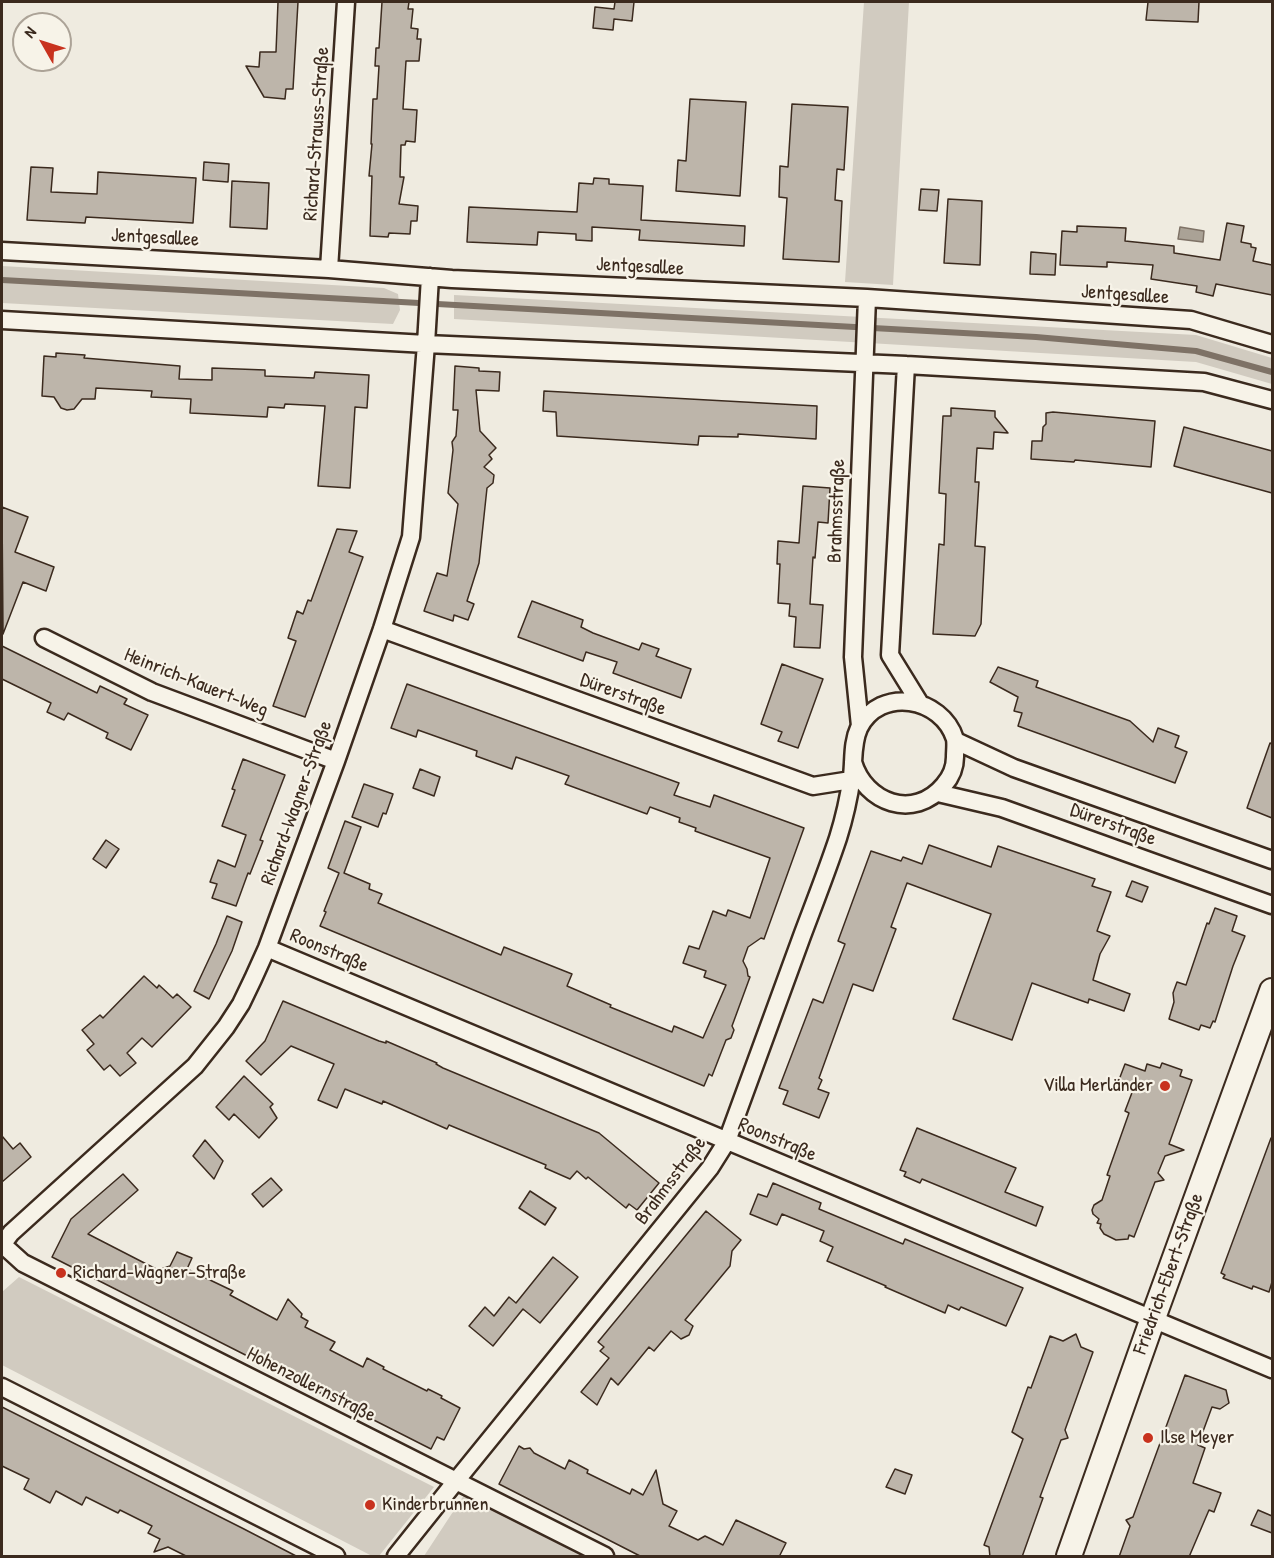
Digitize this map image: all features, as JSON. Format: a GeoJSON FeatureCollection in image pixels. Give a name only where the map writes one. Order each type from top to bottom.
{"type":"FeatureCollection","features":[{"type":"Feature","properties":{"kind":"street","name":"Richard-Strauss-Straße"},"geometry":{"type":"LineString","coordinates":[[328,269],[346,2]]}},
{"type":"Feature","properties":{"kind":"street","name":"Jentgesallee"},"geometry":{"type":"LineString","coordinates":[[2,251],[328,269],[430,277],[867,298],[1191,320],[1272,344]]}},
{"type":"Feature","properties":{"kind":"street","name":"Richard-Wagner-Straße"},"geometry":{"type":"LineString","coordinates":[[2,1245],[11,1233],[195,1066],[214,1045],[241,1004],[267,948],[336,761],[411,537],[430,277]]}},
{"type":"Feature","properties":{"kind":"street","name":"Brahmsstraße"},"geometry":{"type":"LineString","coordinates":[[860,726],[853,657],[867,298]]}},
{"type":"Feature","properties":{"kind":"street"},"geometry":{"type":"LineString","coordinates":[[2,320],[426,344],[906,365],[1204,382],[1272,400]]}},
{"type":"Feature","properties":{"kind":"street"},"geometry":{"type":"LineString","coordinates":[[906,365],[890,656],[918,702]]}},
{"type":"Feature","properties":{"kind":"street","name":"Dürerstraße"},"geometry":{"type":"LineString","coordinates":[[382,629],[813,786],[851,780]]}},
{"type":"Feature","properties":{"kind":"street","name":"Heinrich-Kauert-Weg"},"geometry":{"type":"LineString","coordinates":[[44,638],[152,692],[336,761]]}},
{"type":"Feature","properties":{"kind":"street"},"geometry":{"type":"LineString","coordinates":[[899,701],[918,702],[941,715],[949,724],[956,741],[955,765],[950,779],[938,793],[924,801],[906,805],[884,801],[866,788],[857,773],[853,762],[853,745],[860,726],[875,710],[899,701]]}},
{"type":"Feature","properties":{"kind":"street","name":"Dürerstraße"},"geometry":{"type":"LineString","coordinates":[[956,741],[1014,768],[1272,860]]}},
{"type":"Feature","properties":{"kind":"street","name":"Brahmsstraße"},"geometry":{"type":"LineString","coordinates":[[396,1557],[661,1230],[710,1168],[727,1141],[838,837],[853,762]]}},
{"type":"Feature","properties":{"kind":"street","name":"Dürerstraße"},"geometry":{"type":"LineString","coordinates":[[938,793],[1002,808],[1272,905]]}},
{"type":"Feature","properties":{"kind":"street","name":"Roonstraße"},"geometry":{"type":"LineString","coordinates":[[267,948],[1272,1369]]}},
{"type":"Feature","properties":{"kind":"street","name":"Friedrich-Ebert-Straße"},"geometry":{"type":"LineString","coordinates":[[1069,1557],[1272,992]]}},
{"type":"Feature","properties":{"kind":"street","name":"Hohenzollernstraße"},"geometry":{"type":"LineString","coordinates":[[2,1245],[23,1263],[606,1557]]}},
{"type":"Feature","properties":{"kind":"street"},"geometry":{"type":"LineString","coordinates":[[2,1387],[336,1557]]}},
{"type":"Feature","properties":{"kind":"shaded area"},"geometry":{"type":"Polygon","coordinates":[[[864,2],[909,2],[893,285],[845,282],[864,2]]]}},
{"type":"Feature","properties":{"kind":"shaded area"},"geometry":{"type":"Polygon","coordinates":[[[1180,227],[1204,231],[1203,242],[1178,239],[1180,227]]]}},
{"type":"Feature","properties":{"kind":"shaded area"},"geometry":{"type":"Polygon","coordinates":[[[2,266],[384,288],[398,294],[400,310],[393,324],[2,303],[2,266]]]}},
{"type":"Feature","properties":{"kind":"shaded area"},"geometry":{"type":"Polygon","coordinates":[[[454,295],[1196,335],[1272,358],[1272,384],[1196,362],[454,319],[454,295]]]}},
{"type":"Feature","properties":{"kind":"shaded area"},"geometry":{"type":"Polygon","coordinates":[[[19,1277],[434,1487],[379,1556],[372,1556],[2,1365],[2,1292],[19,1277]]]}},
{"type":"Feature","properties":{"kind":"shaded area"},"geometry":{"type":"Polygon","coordinates":[[[464,1495],[586,1556],[424,1556],[464,1495]]]}},
{"type":"Feature","properties":{"kind":"building"},"geometry":{"type":"Polygon","coordinates":[[[278,2],[298,2],[293,89],[286,89],[285,99],[264,97],[246,66],[259,67],[260,52],[276,52],[278,2]]]}},
{"type":"Feature","properties":{"kind":"building"},"geometry":{"type":"Polygon","coordinates":[[[382,2],[409,2],[408,9],[413,9],[411,28],[418,29],[417,39],[421,39],[419,61],[406,61],[403,109],[417,110],[415,142],[406,141],[405,145],[401,145],[400,177],[404,177],[399,204],[418,206],[417,221],[411,221],[410,234],[389,233],[388,237],[370,236],[372,176],[369,176],[373,99],[377,99],[379,66],[375,66],[376,48],[379,48],[382,2]]]}},
{"type":"Feature","properties":{"kind":"building"},"geometry":{"type":"Polygon","coordinates":[[[615,2],[634,2],[632,21],[614,19],[613,30],[593,28],[595,7],[614,9],[615,2]]]}},
{"type":"Feature","properties":{"kind":"building"},"geometry":{"type":"Polygon","coordinates":[[[1148,2],[1199,2],[1198,22],[1146,20],[1148,2]]]}},
{"type":"Feature","properties":{"kind":"building"},"geometry":{"type":"Polygon","coordinates":[[[690,99],[746,102],[740,196],[676,191],[678,160],[686,161],[690,99]]]}},
{"type":"Feature","properties":{"kind":"building"},"geometry":{"type":"Polygon","coordinates":[[[792,104],[848,107],[844,170],[837,169],[835,200],[842,201],[839,262],[783,259],[787,198],[779,197],[780,166],[788,167],[792,104]]]}},
{"type":"Feature","properties":{"kind":"building"},"geometry":{"type":"Polygon","coordinates":[[[204,162],[229,164],[228,182],[203,180],[204,162]]]}},
{"type":"Feature","properties":{"kind":"building"},"geometry":{"type":"Polygon","coordinates":[[[31,167],[53,168],[51,192],[97,194],[98,172],[196,178],[193,223],[86,217],[85,223],[27,220],[31,167]]]}},
{"type":"Feature","properties":{"kind":"building"},"geometry":{"type":"Polygon","coordinates":[[[594,178],[609,179],[609,184],[643,186],[641,220],[745,226],[744,246],[639,240],[640,230],[592,227],[592,241],[576,240],[576,234],[538,232],[537,245],[467,242],[469,207],[577,212],[579,183],[593,184],[594,178]]]}},
{"type":"Feature","properties":{"kind":"building"},"geometry":{"type":"Polygon","coordinates":[[[232,181],[269,183],[267,229],[230,227],[232,181]]]}},
{"type":"Feature","properties":{"kind":"building"},"geometry":{"type":"Polygon","coordinates":[[[921,189],[939,190],[937,211],[919,210],[921,189]]]}},
{"type":"Feature","properties":{"kind":"building"},"geometry":{"type":"Polygon","coordinates":[[[948,199],[982,201],[980,265],[944,263],[948,199]]]}},
{"type":"Feature","properties":{"kind":"building"},"geometry":{"type":"Polygon","coordinates":[[[1227,223],[1244,226],[1241,242],[1251,244],[1251,247],[1256,248],[1253,261],[1272,265],[1272,295],[1216,284],[1213,296],[1196,292],[1197,286],[1151,279],[1153,265],[1107,262],[1107,267],[1060,265],[1062,231],[1077,232],[1077,226],[1126,228],[1125,241],[1174,246],[1174,253],[1220,260],[1227,223]]]}},
{"type":"Feature","properties":{"kind":"building"},"geometry":{"type":"Polygon","coordinates":[[[1031,252],[1056,254],[1055,275],[1030,274],[1031,252]]]}},
{"type":"Feature","properties":{"kind":"building"},"geometry":{"type":"Polygon","coordinates":[[[56,353],[85,355],[84,358],[180,366],[179,379],[212,380],[212,368],[265,370],[265,376],[314,378],[315,372],[369,375],[367,408],[355,407],[350,488],[318,486],[325,406],[285,404],[284,408],[268,407],[267,417],[190,413],[191,399],[151,397],[152,391],[96,388],[95,399],[82,399],[74,409],[67,410],[61,408],[54,397],[42,396],[44,356],[56,357],[56,353]]]}},
{"type":"Feature","properties":{"kind":"building"},"geometry":{"type":"Polygon","coordinates":[[[455,366],[500,372],[499,391],[476,390],[480,431],[496,448],[489,455],[492,459],[484,467],[494,475],[493,483],[487,488],[479,563],[467,601],[474,604],[468,620],[454,615],[453,621],[424,611],[437,573],[447,576],[458,504],[448,493],[452,442],[456,436],[458,410],[453,410],[455,366]]]}},
{"type":"Feature","properties":{"kind":"building"},"geometry":{"type":"Polygon","coordinates":[[[544,391],[817,406],[816,439],[738,434],[738,437],[699,436],[698,445],[557,436],[556,412],[543,411],[544,391]]]}},
{"type":"Feature","properties":{"kind":"building"},"geometry":{"type":"Polygon","coordinates":[[[951,408],[995,411],[995,417],[1008,433],[994,432],[993,449],[977,448],[975,482],[979,482],[975,546],[985,547],[981,624],[975,636],[933,634],[939,544],[944,545],[946,494],[939,493],[943,416],[951,416],[951,408]]]}},
{"type":"Feature","properties":{"kind":"building"},"geometry":{"type":"Polygon","coordinates":[[[1046,413],[1155,421],[1151,467],[1075,460],[1074,462],[1031,459],[1032,441],[1042,441],[1046,413]]]}},
{"type":"Feature","properties":{"kind":"building"},"geometry":{"type":"Polygon","coordinates":[[[1184,427],[1272,451],[1272,493],[1174,466],[1184,427]]]}},
{"type":"Feature","properties":{"kind":"building"},"geometry":{"type":"Polygon","coordinates":[[[803,486],[830,488],[828,523],[818,522],[810,604],[823,605],[820,648],[794,647],[796,617],[789,616],[790,604],[778,603],[780,564],[777,564],[778,541],[799,543],[803,486]]]}},
{"type":"Feature","properties":{"kind":"building"},"geometry":{"type":"Polygon","coordinates":[[[2,507],[28,517],[15,552],[54,567],[46,591],[23,582],[3,634],[2,507]]]}},
{"type":"Feature","properties":{"kind":"building"},"geometry":{"type":"Polygon","coordinates":[[[337,529],[357,531],[349,552],[363,557],[305,717],[273,706],[296,641],[288,638],[297,611],[303,614],[308,600],[311,601],[337,529]]]}},
{"type":"Feature","properties":{"kind":"building"},"geometry":{"type":"Polygon","coordinates":[[[532,601],[583,620],[581,627],[593,633],[639,650],[642,643],[659,649],[656,656],[691,669],[681,698],[613,673],[617,662],[586,652],[583,661],[518,637],[532,601]]]}},
{"type":"Feature","properties":{"kind":"building"},"geometry":{"type":"Polygon","coordinates":[[[2,646],[97,693],[100,686],[127,699],[124,704],[148,715],[131,750],[106,738],[108,733],[68,713],[64,720],[47,712],[51,703],[2,679],[2,646]]]}},
{"type":"Feature","properties":{"kind":"building"},"geometry":{"type":"Polygon","coordinates":[[[782,664],[823,679],[798,748],[778,741],[782,732],[761,724],[782,664]]]}},
{"type":"Feature","properties":{"kind":"building"},"geometry":{"type":"Polygon","coordinates":[[[998,667],[1038,681],[1036,687],[1130,721],[1153,742],[1158,728],[1179,736],[1175,747],[1187,752],[1175,783],[1018,726],[1022,713],[1014,711],[1018,697],[990,682],[998,667]]]}},
{"type":"Feature","properties":{"kind":"building"},"geometry":{"type":"Polygon","coordinates":[[[407,684],[679,783],[674,795],[710,807],[714,795],[804,828],[764,939],[761,938],[748,947],[743,961],[750,977],[732,1026],[734,1030],[731,1038],[726,1040],[712,1076],[709,1074],[704,1086],[320,926],[339,873],[328,868],[345,821],[361,827],[344,873],[370,884],[369,889],[382,894],[378,903],[501,955],[504,947],[572,974],[567,986],[611,1005],[610,1007],[672,1032],[674,1026],[703,1038],[726,985],[704,977],[706,971],[683,963],[689,946],[699,949],[713,911],[726,916],[728,910],[750,918],[770,858],[695,831],[696,828],[679,822],[680,818],[650,807],[647,814],[565,784],[569,776],[516,757],[512,769],[476,756],[477,751],[418,730],[416,737],[391,728],[407,684]]]}},
{"type":"Feature","properties":{"kind":"building"},"geometry":{"type":"Polygon","coordinates":[[[1270,743],[1272,744],[1272,818],[1247,808],[1270,743]]]}},
{"type":"Feature","properties":{"kind":"building"},"geometry":{"type":"Polygon","coordinates":[[[243,759],[285,775],[260,840],[263,841],[236,906],[212,898],[217,884],[210,882],[218,860],[235,867],[246,835],[222,826],[243,759]]]}},
{"type":"Feature","properties":{"kind":"building"},"geometry":{"type":"Polygon","coordinates":[[[420,769],[440,777],[434,796],[413,788],[420,769]]]}},
{"type":"Feature","properties":{"kind":"building"},"geometry":{"type":"Polygon","coordinates":[[[364,784],[393,794],[386,814],[383,813],[378,827],[352,817],[364,784]]]}},
{"type":"Feature","properties":{"kind":"building"},"geometry":{"type":"Polygon","coordinates":[[[106,840],[119,849],[106,868],[93,859],[106,840]]]}},
{"type":"Feature","properties":{"kind":"building"},"geometry":{"type":"Polygon","coordinates":[[[929,845],[991,867],[998,846],[1095,879],[1092,886],[1111,892],[1097,931],[1110,936],[1100,954],[1093,980],[1130,994],[1124,1011],[1089,999],[1088,1003],[1032,983],[1012,1040],[953,1019],[991,914],[907,883],[891,927],[896,929],[873,991],[853,984],[819,1078],[822,1080],[818,1089],[829,1093],[819,1118],[783,1104],[788,1091],[779,1088],[813,999],[823,1003],[845,944],[838,941],[871,851],[901,861],[903,857],[922,864],[929,845]]]}},
{"type":"Feature","properties":{"kind":"building"},"geometry":{"type":"Polygon","coordinates":[[[1132,881],[1148,887],[1142,902],[1126,896],[1132,881]]]}},
{"type":"Feature","properties":{"kind":"building"},"geometry":{"type":"Polygon","coordinates":[[[1215,908],[1237,916],[1232,931],[1245,936],[1215,1022],[1213,1021],[1210,1028],[1201,1025],[1199,1030],[1169,1019],[1177,982],[1186,985],[1207,923],[1209,924],[1215,908]]]}},
{"type":"Feature","properties":{"kind":"building"},"geometry":{"type":"Polygon","coordinates":[[[227,916],[242,922],[232,951],[209,999],[194,991],[227,916]]]}},
{"type":"Feature","properties":{"kind":"building"},"geometry":{"type":"Polygon","coordinates":[[[144,976],[157,988],[159,985],[173,998],[177,994],[191,1007],[152,1047],[142,1038],[127,1053],[136,1063],[120,1076],[110,1065],[104,1070],[87,1050],[94,1044],[82,1030],[100,1015],[103,1018],[144,976]]]}},
{"type":"Feature","properties":{"kind":"building"},"geometry":{"type":"Polygon","coordinates":[[[283,1001],[379,1041],[386,1043],[386,1041],[437,1063],[443,1068],[599,1133],[659,1183],[637,1210],[629,1204],[626,1208],[588,1177],[586,1179],[577,1171],[570,1179],[545,1168],[546,1165],[449,1125],[447,1129],[383,1101],[382,1104],[345,1089],[337,1108],[318,1100],[334,1064],[291,1046],[261,1075],[246,1061],[265,1041],[283,1001]]]}},
{"type":"Feature","properties":{"kind":"building"},"geometry":{"type":"Polygon","coordinates":[[[1162,1063],[1182,1070],[1180,1076],[1192,1080],[1169,1144],[1184,1150],[1165,1156],[1158,1173],[1164,1180],[1155,1182],[1134,1237],[1129,1235],[1128,1239],[1116,1240],[1104,1234],[1100,1228],[1101,1224],[1097,1223],[1099,1219],[1092,1210],[1094,1205],[1102,1200],[1110,1176],[1107,1175],[1129,1113],[1125,1111],[1133,1090],[1117,1085],[1125,1064],[1145,1071],[1147,1064],[1160,1068],[1162,1063]]]}},
{"type":"Feature","properties":{"kind":"building"},"geometry":{"type":"Polygon","coordinates":[[[244,1076],[273,1104],[270,1107],[277,1118],[259,1138],[234,1114],[229,1120],[216,1107],[244,1076]]]}},
{"type":"Feature","properties":{"kind":"building"},"geometry":{"type":"Polygon","coordinates":[[[917,1128],[1016,1168],[1005,1192],[1043,1207],[1036,1226],[922,1179],[920,1183],[904,1176],[906,1172],[900,1170],[917,1128]]]}},
{"type":"Feature","properties":{"kind":"building"},"geometry":{"type":"Polygon","coordinates":[[[2,1136],[13,1149],[20,1143],[31,1157],[2,1182],[2,1136]]]}},
{"type":"Feature","properties":{"kind":"building"},"geometry":{"type":"Polygon","coordinates":[[[1271,1138],[1272,1282],[1269,1292],[1253,1286],[1252,1289],[1223,1278],[1225,1275],[1221,1273],[1271,1138]]]}},
{"type":"Feature","properties":{"kind":"building"},"geometry":{"type":"Polygon","coordinates":[[[205,1140],[223,1161],[214,1179],[193,1156],[205,1140]]]}},
{"type":"Feature","properties":{"kind":"building"},"geometry":{"type":"Polygon","coordinates":[[[123,1174],[138,1190],[88,1234],[158,1270],[170,1266],[177,1252],[192,1258],[187,1269],[233,1291],[230,1295],[277,1320],[288,1299],[302,1314],[301,1317],[308,1321],[305,1327],[335,1342],[330,1350],[363,1367],[367,1358],[384,1367],[383,1369],[442,1396],[441,1398],[460,1408],[444,1440],[437,1437],[431,1449],[52,1257],[71,1219],[123,1174]]]}},
{"type":"Feature","properties":{"kind":"building"},"geometry":{"type":"Polygon","coordinates":[[[271,1178],[282,1190],[263,1207],[252,1194],[271,1178]]]}},
{"type":"Feature","properties":{"kind":"building"},"geometry":{"type":"Polygon","coordinates":[[[773,1183],[821,1203],[819,1209],[903,1244],[905,1239],[1023,1288],[1006,1326],[961,1307],[959,1310],[948,1305],[945,1313],[827,1261],[833,1247],[820,1241],[824,1231],[782,1214],[777,1225],[750,1214],[758,1194],[767,1197],[773,1183]]]}},
{"type":"Feature","properties":{"kind":"building"},"geometry":{"type":"Polygon","coordinates":[[[530,1191],[556,1208],[545,1225],[519,1208],[530,1191]]]}},
{"type":"Feature","properties":{"kind":"building"},"geometry":{"type":"Polygon","coordinates":[[[706,1211],[741,1240],[732,1251],[730,1266],[685,1320],[693,1326],[689,1335],[681,1339],[671,1331],[654,1351],[649,1347],[618,1385],[611,1378],[597,1405],[581,1392],[609,1358],[600,1351],[604,1347],[598,1342],[706,1211]]]}},
{"type":"Feature","properties":{"kind":"building"},"geometry":{"type":"Polygon","coordinates":[[[553,1257],[578,1277],[540,1323],[523,1309],[493,1346],[469,1326],[485,1307],[494,1316],[509,1297],[516,1303],[553,1257]]]}},
{"type":"Feature","properties":{"kind":"building"},"geometry":{"type":"Polygon","coordinates":[[[1076,1334],[1081,1347],[1093,1352],[1065,1430],[1068,1438],[1061,1440],[1040,1497],[1043,1498],[1022,1557],[990,1557],[989,1547],[984,1545],[1023,1439],[1012,1432],[1028,1387],[1031,1388],[1050,1336],[1063,1341],[1076,1334]]]}},
{"type":"Feature","properties":{"kind":"building"},"geometry":{"type":"Polygon","coordinates":[[[1185,1375],[1226,1390],[1229,1403],[1220,1409],[1212,1407],[1198,1445],[1205,1448],[1193,1483],[1221,1493],[1214,1512],[1209,1510],[1189,1557],[1119,1557],[1130,1526],[1126,1520],[1133,1517],[1185,1375]]]}},
{"type":"Feature","properties":{"kind":"building"},"geometry":{"type":"Polygon","coordinates":[[[2,1407],[298,1557],[188,1557],[168,1547],[154,1552],[160,1539],[148,1533],[152,1526],[120,1510],[118,1513],[86,1497],[82,1505],[56,1491],[50,1503],[24,1489],[29,1479],[2,1466],[2,1407]]]}},
{"type":"Feature","properties":{"kind":"building"},"geometry":{"type":"Polygon","coordinates":[[[519,1446],[524,1449],[530,1448],[534,1453],[565,1469],[569,1460],[588,1470],[587,1473],[630,1494],[632,1489],[643,1495],[656,1470],[663,1504],[677,1511],[669,1526],[698,1540],[705,1536],[723,1545],[736,1520],[786,1543],[779,1557],[642,1557],[499,1484],[519,1446]]]}},
{"type":"Feature","properties":{"kind":"building"},"geometry":{"type":"Polygon","coordinates":[[[895,1469],[912,1475],[905,1494],[886,1487],[895,1469]]]}},
{"type":"Feature","properties":{"kind":"building"},"geometry":{"type":"Polygon","coordinates":[[[1258,1510],[1272,1516],[1272,1533],[1251,1525],[1258,1510]]]}},
{"type":"Feature","properties":{"kind":"waterway"},"geometry":{"type":"LineString","coordinates":[[2,280],[1036,337],[1196,351],[1272,372]]}},
{"type":"Feature","properties":{"kind":"place","name":"Villa Merländer"},"geometry":{"type":"Point","coordinates":[1165,1086]}},
{"type":"Feature","properties":{"kind":"place","name":"Richard-Wagner-Straße"},"geometry":{"type":"Point","coordinates":[61,1273]}},
{"type":"Feature","properties":{"kind":"place","name":"Ilse Meyer"},"geometry":{"type":"Point","coordinates":[1148,1438]}},
{"type":"Feature","properties":{"kind":"place","name":"Kinderbrunnen"},"geometry":{"type":"Point","coordinates":[370,1505]}}]}
